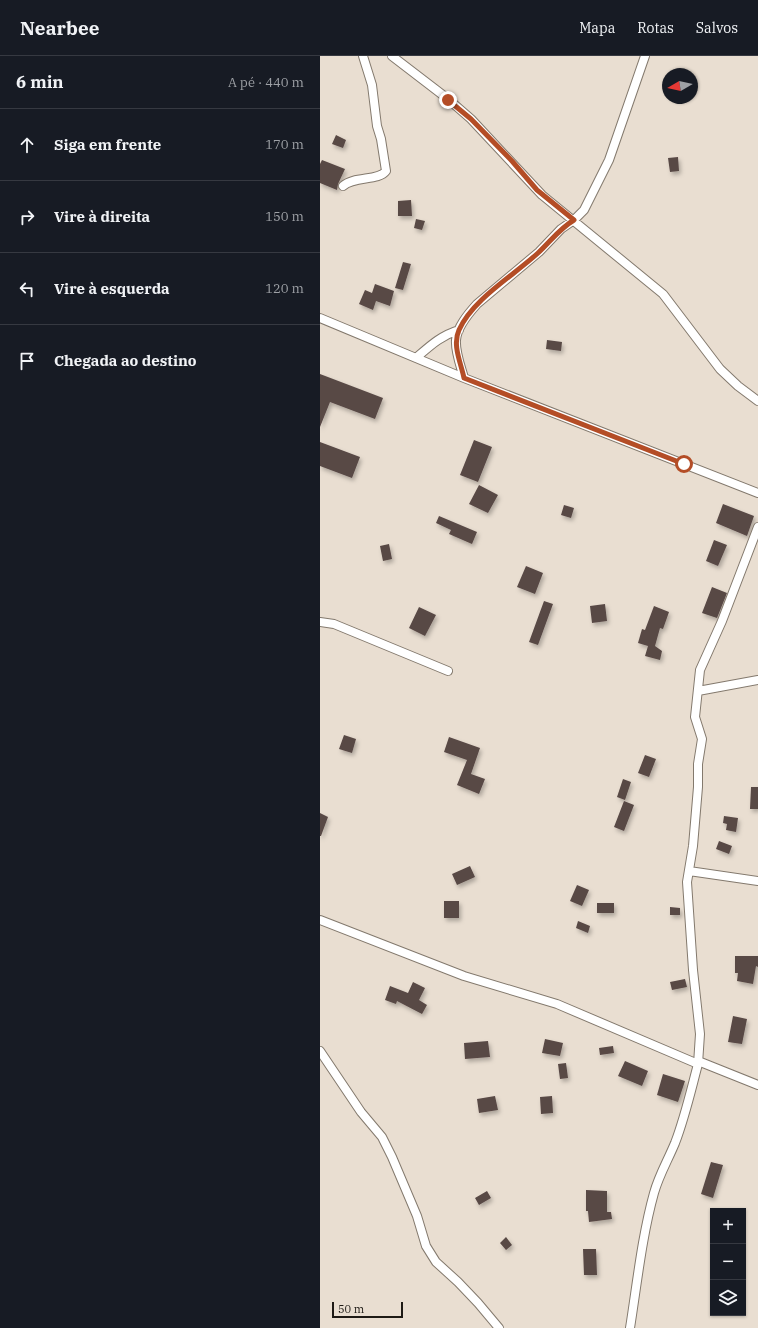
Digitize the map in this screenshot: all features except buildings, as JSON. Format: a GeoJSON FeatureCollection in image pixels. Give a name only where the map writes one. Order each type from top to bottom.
{"type":"FeatureCollection","features":[{"type":"Feature","properties":{"kind":"street"},"geometry":{"type":"LineString","coordinates":[[343,186],[354,180],[381,175],[386,171],[381,139],[377,126],[372,85],[363,56]]}},
{"type":"Feature","properties":{"kind":"street"},"geometry":{"type":"LineString","coordinates":[[392,56],[471,119],[512,161],[537,190],[663,294],[720,369],[738,386],[758,401]]}},
{"type":"Feature","properties":{"kind":"street"},"geometry":{"type":"LineString","coordinates":[[464,378],[456,340],[459,330],[477,304],[539,252],[561,229],[574,220],[584,210],[609,160],[645,56]]}},
{"type":"Feature","properties":{"kind":"street"},"geometry":{"type":"LineString","coordinates":[[320,318],[464,378],[758,493]]}},
{"type":"Feature","properties":{"kind":"street"},"geometry":{"type":"LineString","coordinates":[[416,358],[438,339],[459,330]]}},
{"type":"Feature","properties":{"kind":"street"},"geometry":{"type":"LineString","coordinates":[[630,1328],[640,1262],[653,1196],[658,1179],[675,1143],[698,1062],[700,1034],[687,882],[693,846],[698,793],[698,764],[702,739],[695,717],[700,670],[722,621],[758,527]]}},
{"type":"Feature","properties":{"kind":"street"},"geometry":{"type":"LineString","coordinates":[[320,622],[334,624],[448,671]]}},
{"type":"Feature","properties":{"kind":"street"},"geometry":{"type":"LineString","coordinates":[[698,692],[758,680]]}},
{"type":"Feature","properties":{"kind":"street"},"geometry":{"type":"LineString","coordinates":[[689,871],[758,881]]}},
{"type":"Feature","properties":{"kind":"street"},"geometry":{"type":"LineString","coordinates":[[320,920],[464,976],[557,1004],[758,1085]]}},
{"type":"Feature","properties":{"kind":"street"},"geometry":{"type":"LineString","coordinates":[[320,1051],[361,1112],[382,1137],[417,1216],[426,1246],[436,1262],[473,1298],[499,1328]]}},
{"type":"Feature","properties":{"kind":"route"},"geometry":{"type":"LineString","coordinates":[[448,100],[471,119],[512,161],[542,195],[574,220],[561,229],[539,252],[477,304],[470,313],[459,330],[456,340],[464,378],[684,464]]}}]}
